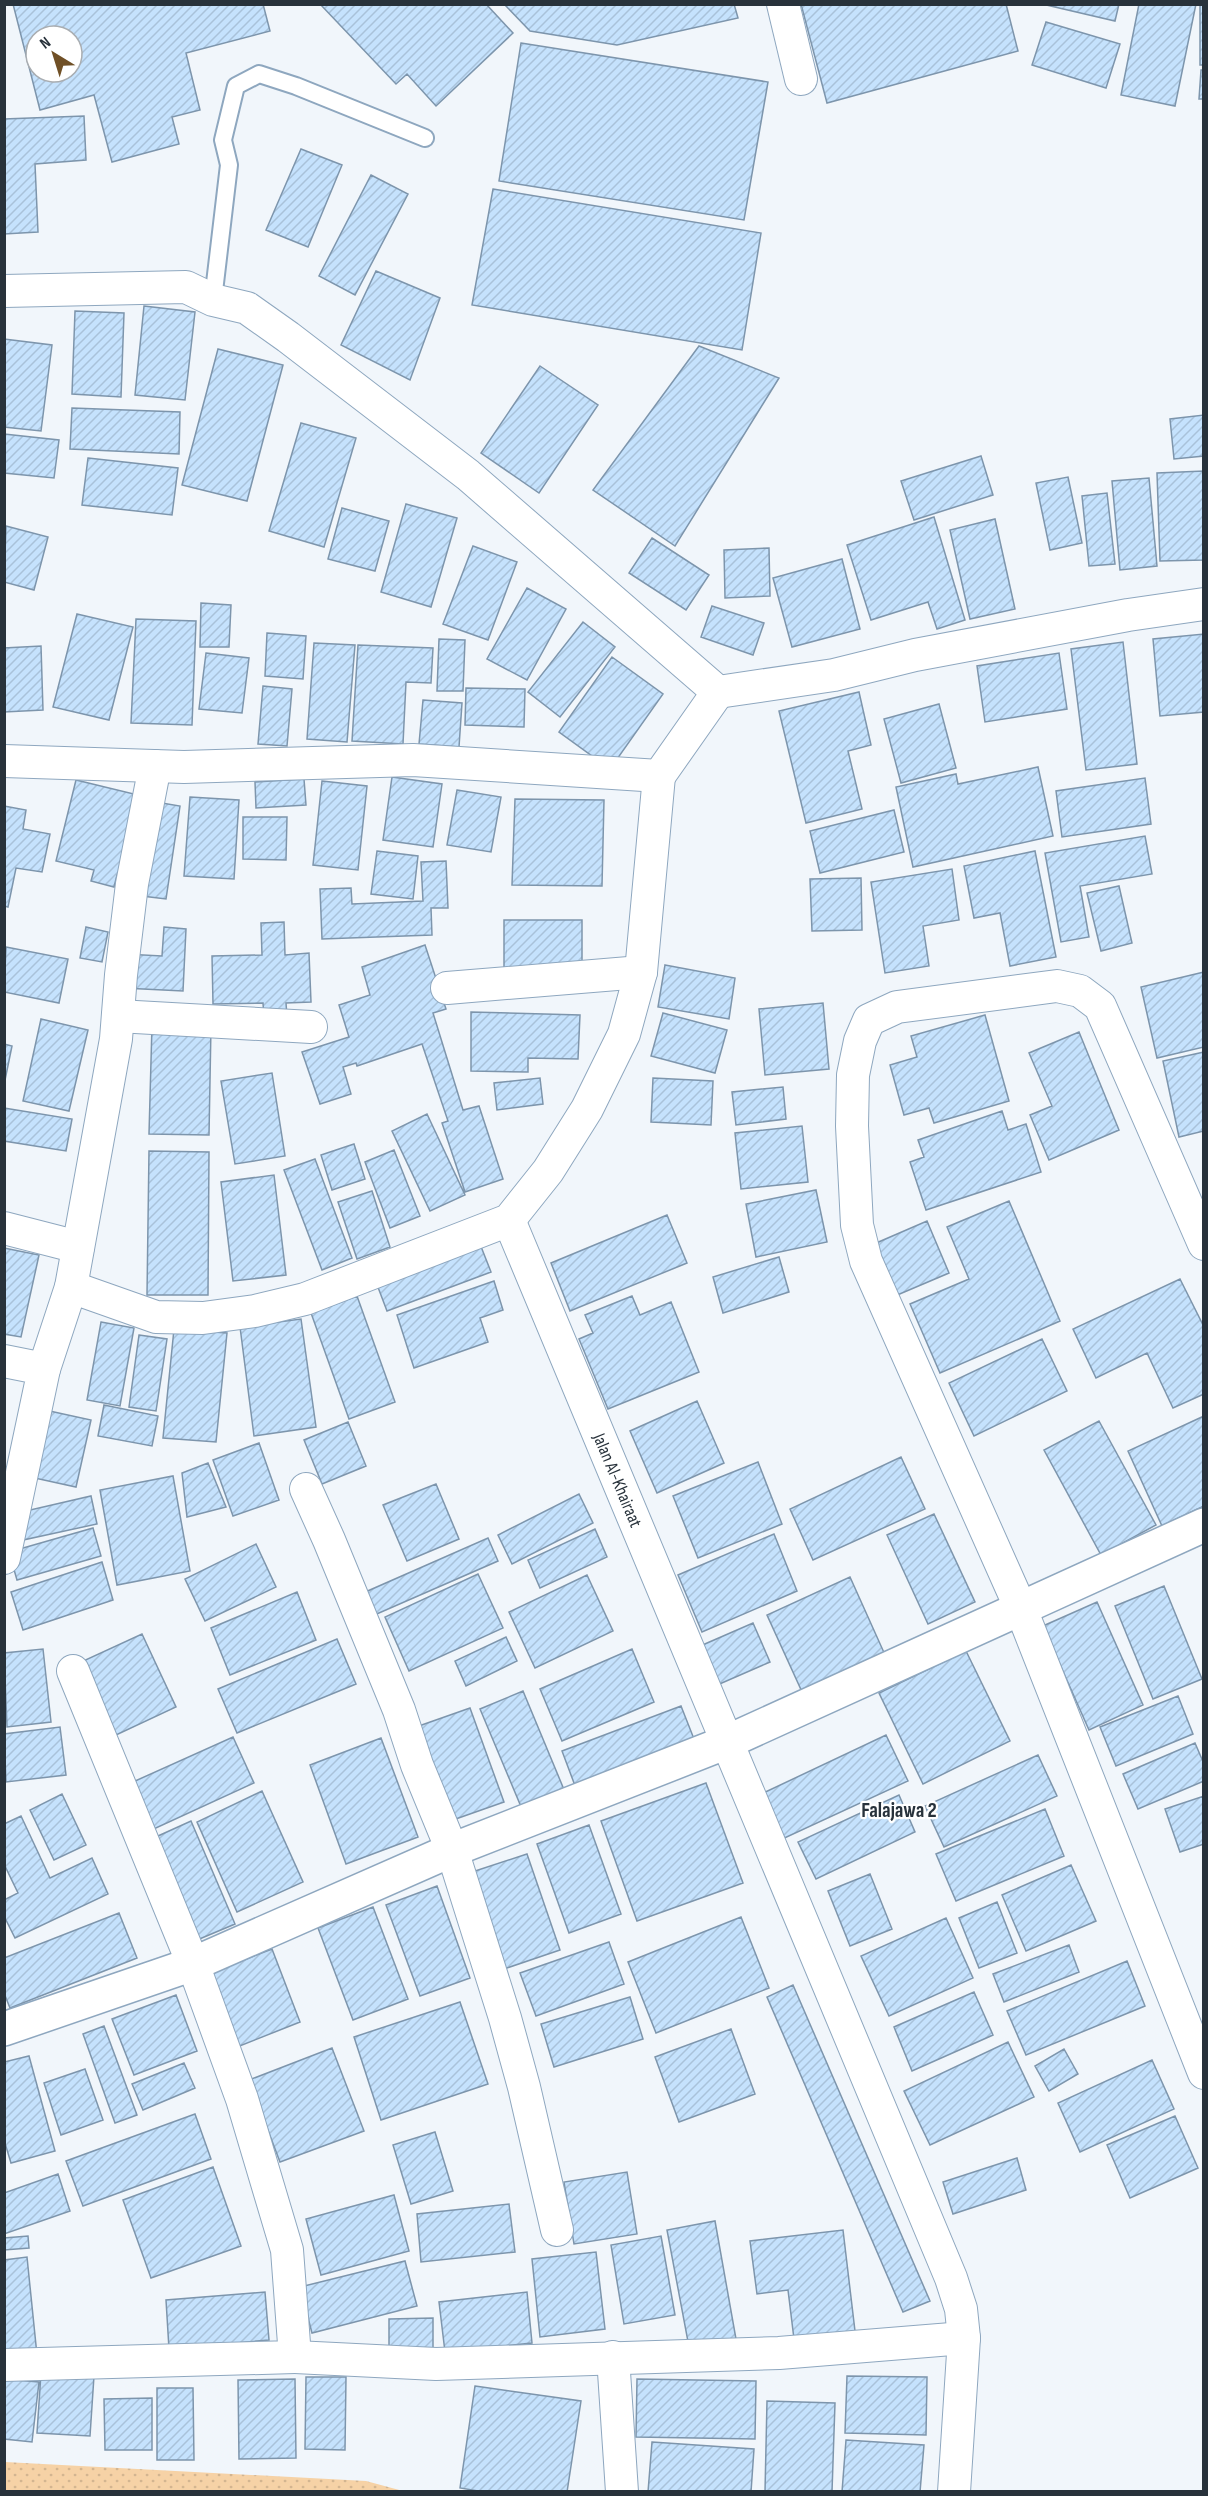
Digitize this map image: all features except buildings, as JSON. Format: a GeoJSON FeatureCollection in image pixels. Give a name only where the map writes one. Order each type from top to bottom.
{"type":"FeatureCollection","features":[{"type":"Feature","properties":{"kind":"street"},"geometry":{"type":"LineString","coordinates":[[783,4],[801,79]]}},
{"type":"Feature","properties":{"kind":"street"},"geometry":{"type":"LineString","coordinates":[[4,291],[186,287],[213,300],[247,308],[468,475],[718,692]]}},
{"type":"Feature","properties":{"kind":"street"},"geometry":{"type":"LineString","coordinates":[[71,1287],[156,1317],[203,1318],[255,1311],[305,1299],[509,1220],[548,1171],[587,1109],[624,1034],[641,972],[659,776],[718,692],[834,675],[948,648],[1128,615],[1203,604]]}},
{"type":"Feature","properties":{"kind":"street"},"geometry":{"type":"LineString","coordinates":[[4,761],[155,766],[414,760],[659,776]]}},
{"type":"Feature","properties":{"kind":"street"},"geometry":{"type":"LineString","coordinates":[[4,1558],[44,1369],[71,1287],[105,1109],[118,1016],[132,884],[155,766]]}},
{"type":"Feature","properties":{"kind":"street"},"geometry":{"type":"LineString","coordinates":[[447,988],[641,972]]}},
{"type":"Feature","properties":{"kind":"street"},"geometry":{"type":"LineString","coordinates":[[1203,1244],[1100,1006],[1080,991],[1057,986],[908,1005],[897,1007],[869,1020],[860,1041],[853,1075],[852,1126],[857,1225],[866,1261],[1021,1609],[1203,2073]]}},
{"type":"Feature","properties":{"kind":"street"},"geometry":{"type":"LineString","coordinates":[[118,1016],[311,1028]]}},
{"type":"Feature","properties":{"kind":"street","name":"Jalan Al-Khairaat"},"geometry":{"type":"LineString","coordinates":[[509,1220],[951,2278],[961,2309],[964,2338],[954,2492]]}},
{"type":"Feature","properties":{"kind":"street"},"geometry":{"type":"LineString","coordinates":[[4,1228],[78,1247]]}},
{"type":"Feature","properties":{"kind":"street"},"geometry":{"type":"LineString","coordinates":[[4,1361],[44,1369]]}},
{"type":"Feature","properties":{"kind":"street"},"geometry":{"type":"LineString","coordinates":[[306,1489],[330,1540],[399,1710],[417,1765],[452,1850],[511,2041],[557,2230]]}},
{"type":"Feature","properties":{"kind":"street"},"geometry":{"type":"LineString","coordinates":[[4,2029],[193,1964],[452,1850],[727,1742],[1203,1525]]}},
{"type":"Feature","properties":{"kind":"street"},"geometry":{"type":"LineString","coordinates":[[74,1671],[193,1964],[242,2099],[287,2250],[295,2357]]}},
{"type":"Feature","properties":{"kind":"street"},"geometry":{"type":"LineString","coordinates":[[4,2365],[295,2357],[436,2364],[613,2357],[779,2354],[964,2338]]}},
{"type":"Feature","properties":{"kind":"street"},"geometry":{"type":"LineString","coordinates":[[613,2357],[622,2492]]}},
{"type":"Feature","properties":{"kind":"lane"},"geometry":{"type":"LineString","coordinates":[[213,300],[230,165],[223,140],[236,86],[259,74],[296,86],[425,138]]}},
{"type":"Feature","properties":{"kind":"shaded area"},"geometry":{"type":"Polygon","coordinates":[[[5,2462],[366,2481],[403,2491],[5,2491],[5,2462]]]}},
{"type":"Feature","properties":{"kind":"district","name":"Falajawa 2"},"geometry":{"type":"Point","coordinates":[899,1810]}}]}
